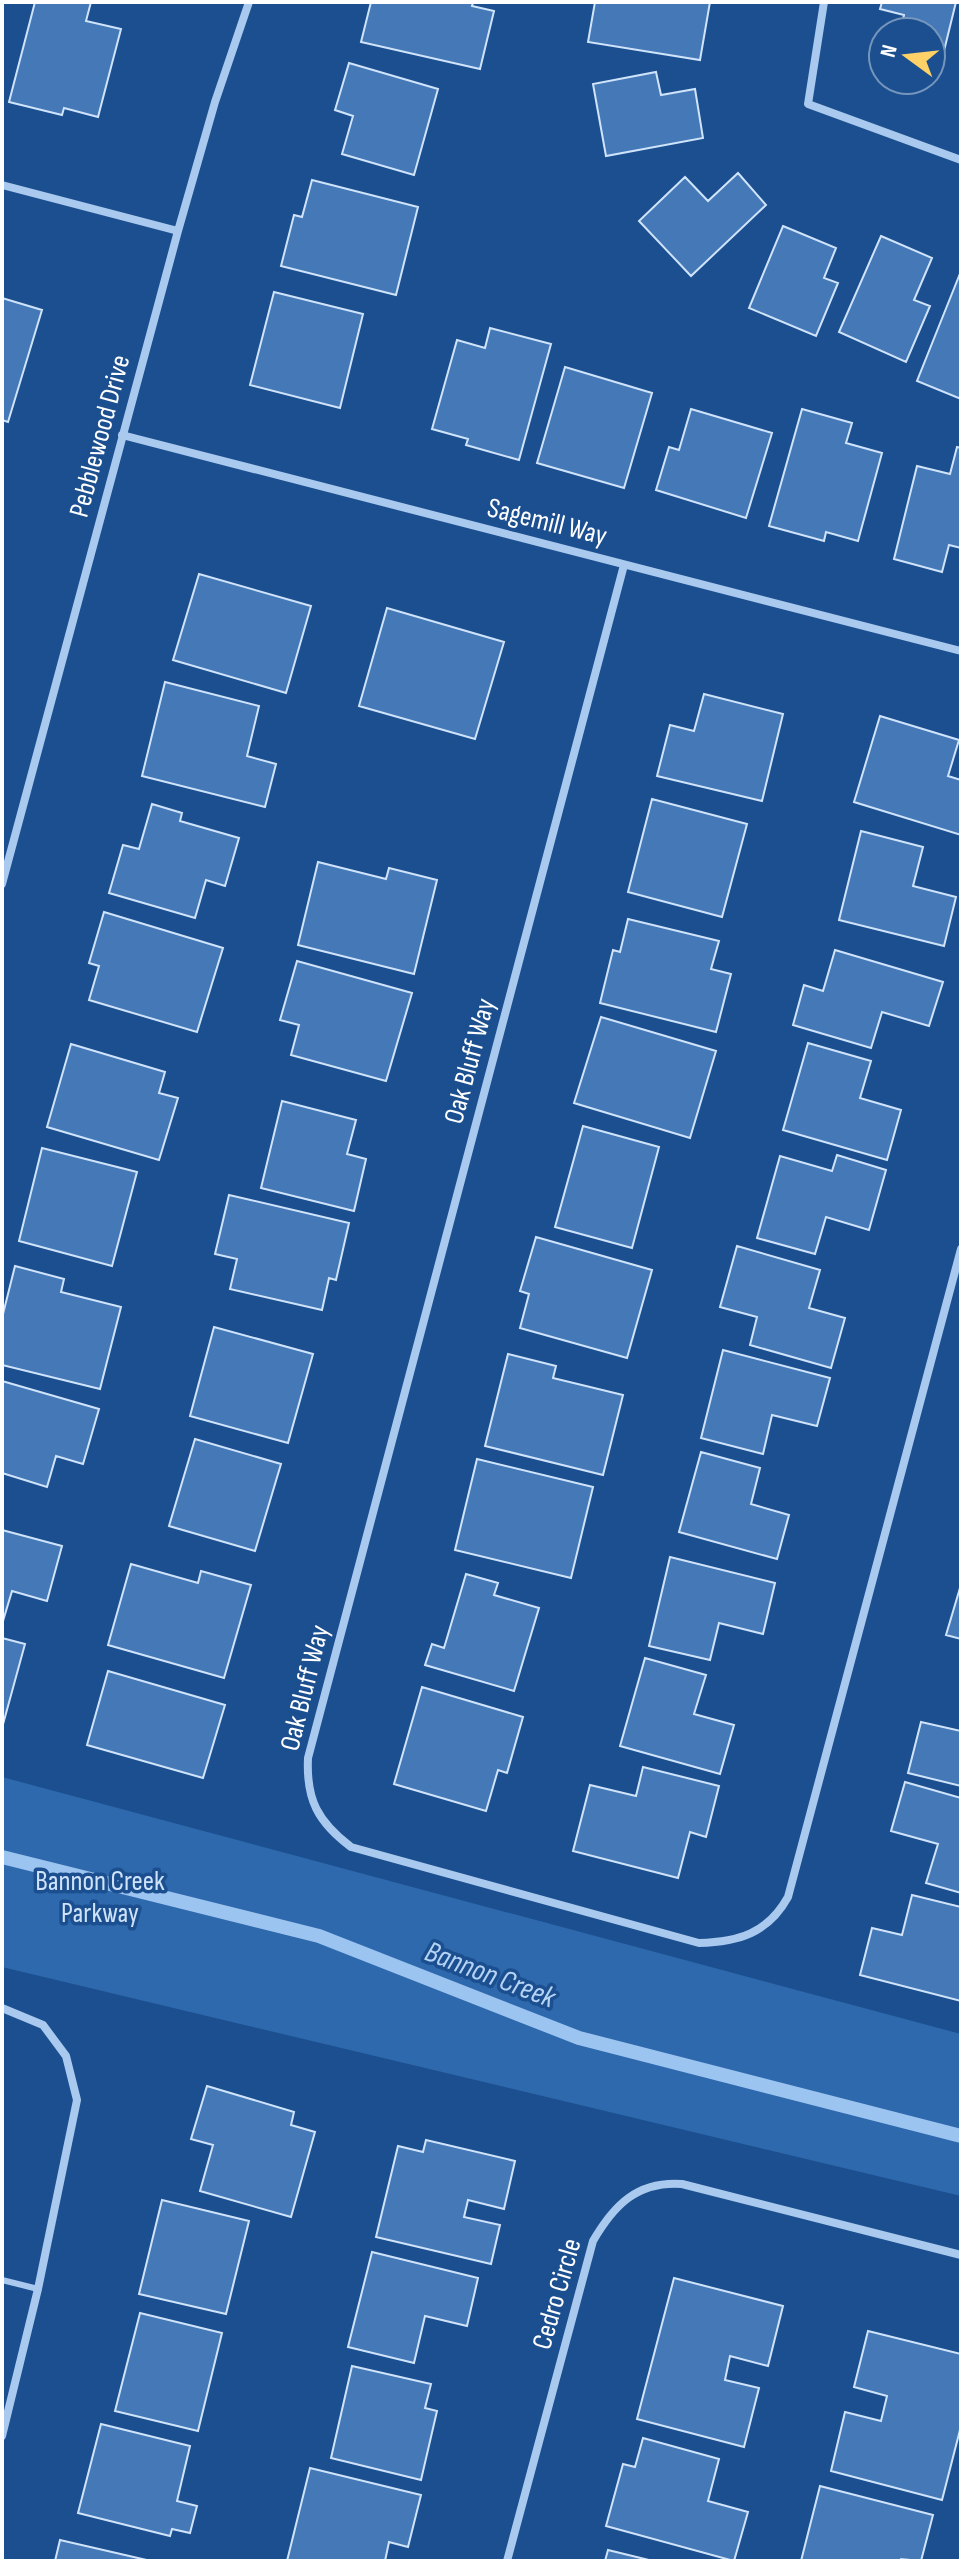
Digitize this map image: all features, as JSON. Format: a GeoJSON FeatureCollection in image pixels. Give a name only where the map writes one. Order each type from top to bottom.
{"type":"FeatureCollection","features":[{"type":"Feature","properties":{"kind":"street","name":"Pebblewood Drive"},"geometry":{"type":"LineString","coordinates":[[2,884],[178,231],[215,102],[249,2]]}},
{"type":"Feature","properties":{"kind":"street"},"geometry":{"type":"LineString","coordinates":[[824,2],[808,104],[961,160]]}},
{"type":"Feature","properties":{"kind":"street"},"geometry":{"type":"LineString","coordinates":[[2,185],[178,231]]}},
{"type":"Feature","properties":{"kind":"street","name":"Sagemill Way"},"geometry":{"type":"LineString","coordinates":[[122,435],[961,651]]}},
{"type":"Feature","properties":{"kind":"street","name":"Oak Bluff Way"},"geometry":{"type":"LineString","coordinates":[[624,565],[308,1758],[307,1779],[315,1808],[329,1830],[351,1847],[699,1943],[730,1942],[758,1930],[781,1910],[788,1897],[961,1249]]}},
{"type":"Feature","properties":{"kind":"street"},"geometry":{"type":"LineString","coordinates":[[2,2008],[43,2025],[66,2056],[77,2100],[38,2289],[2,2436]]}},
{"type":"Feature","properties":{"kind":"street","name":"Cedro Circle"},"geometry":{"type":"LineString","coordinates":[[507,2561],[593,2241],[609,2214],[620,2204],[643,2190],[669,2183],[682,2184],[961,2255]]}},
{"type":"Feature","properties":{"kind":"lane"},"geometry":{"type":"LineString","coordinates":[[2,2280],[38,2289]]}},
{"type":"Feature","properties":{"kind":"green space","name":"Bannon Creek Parkway"},"geometry":{"type":"Polygon","coordinates":[[[2,1777],[961,2034],[961,2196],[2,1967],[2,1777]]]}},
{"type":"Feature","properties":{"kind":"building"},"geometry":{"type":"Polygon","coordinates":[[[35,2],[91,2],[86,21],[121,29],[98,117],[64,108],[62,115],[9,102],[35,2]]]}},
{"type":"Feature","properties":{"kind":"building"},"geometry":{"type":"Polygon","coordinates":[[[371,2],[473,2],[472,6],[494,11],[480,69],[361,42],[371,2]]]}},
{"type":"Feature","properties":{"kind":"building"},"geometry":{"type":"Polygon","coordinates":[[[595,2],[710,2],[700,60],[588,42],[595,2]]]}},
{"type":"Feature","properties":{"kind":"building"},"geometry":{"type":"Polygon","coordinates":[[[882,2],[956,2],[947,39],[947,16],[904,16],[880,9],[882,2]]]}},
{"type":"Feature","properties":{"kind":"building"},"geometry":{"type":"Polygon","coordinates":[[[349,63],[438,89],[414,175],[342,154],[353,116],[335,110],[349,63]]]}},
{"type":"Feature","properties":{"kind":"building"},"geometry":{"type":"Polygon","coordinates":[[[656,72],[661,95],[695,89],[703,138],[606,156],[593,84],[656,72]]]}},
{"type":"Feature","properties":{"kind":"building"},"geometry":{"type":"Polygon","coordinates":[[[738,173],[766,205],[691,276],[639,221],[685,177],[708,201],[738,173]]]}},
{"type":"Feature","properties":{"kind":"building"},"geometry":{"type":"Polygon","coordinates":[[[312,180],[418,207],[396,295],[281,266],[294,215],[302,217],[312,180]]]}},
{"type":"Feature","properties":{"kind":"building"},"geometry":{"type":"Polygon","coordinates":[[[783,226],[836,248],[824,278],[838,283],[816,336],[749,308],[783,226]]]}},
{"type":"Feature","properties":{"kind":"building"},"geometry":{"type":"Polygon","coordinates":[[[881,236],[932,258],[914,300],[930,306],[906,362],[839,332],[881,236]]]}},
{"type":"Feature","properties":{"kind":"building"},"geometry":{"type":"Polygon","coordinates":[[[961,271],[961,399],[917,381],[961,271]]]}},
{"type":"Feature","properties":{"kind":"building"},"geometry":{"type":"Polygon","coordinates":[[[274,292],[363,314],[340,408],[250,385],[274,292]]]}},
{"type":"Feature","properties":{"kind":"building"},"geometry":{"type":"Polygon","coordinates":[[[2,298],[42,310],[8,422],[2,420],[2,298]]]}},
{"type":"Feature","properties":{"kind":"building"},"geometry":{"type":"Polygon","coordinates":[[[490,328],[551,344],[519,460],[466,445],[468,439],[432,429],[457,340],[485,348],[490,328]]]}},
{"type":"Feature","properties":{"kind":"building"},"geometry":{"type":"Polygon","coordinates":[[[565,367],[652,393],[624,488],[537,463],[565,367]]]}},
{"type":"Feature","properties":{"kind":"building"},"geometry":{"type":"Polygon","coordinates":[[[691,409],[772,433],[746,518],[656,490],[669,447],[679,450],[691,409]]]}},
{"type":"Feature","properties":{"kind":"building"},"geometry":{"type":"Polygon","coordinates":[[[802,409],[852,423],[846,443],[882,453],[858,541],[826,532],[824,541],[769,526],[802,409]]]}},
{"type":"Feature","properties":{"kind":"building"},"geometry":{"type":"Polygon","coordinates":[[[957,447],[961,448],[961,548],[949,545],[942,572],[894,559],[917,466],[950,474],[957,447]]]}},
{"type":"Feature","properties":{"kind":"building"},"geometry":{"type":"Polygon","coordinates":[[[199,574],[311,606],[286,693],[173,660],[199,574]]]}},
{"type":"Feature","properties":{"kind":"building"},"geometry":{"type":"Polygon","coordinates":[[[387,608],[504,642],[475,739],[359,706],[387,608]]]}},
{"type":"Feature","properties":{"kind":"building"},"geometry":{"type":"Polygon","coordinates":[[[165,682],[259,706],[247,756],[276,764],[265,807],[142,776],[165,682]]]}},
{"type":"Feature","properties":{"kind":"building"},"geometry":{"type":"Polygon","coordinates":[[[704,694],[783,714],[762,801],[657,776],[670,725],[694,731],[704,694]]]}},
{"type":"Feature","properties":{"kind":"building"},"geometry":{"type":"Polygon","coordinates":[[[880,716],[959,740],[948,776],[961,780],[961,835],[854,802],[880,716]]]}},
{"type":"Feature","properties":{"kind":"building"},"geometry":{"type":"Polygon","coordinates":[[[652,799],[747,824],[722,917],[628,892],[652,799]]]}},
{"type":"Feature","properties":{"kind":"building"},"geometry":{"type":"Polygon","coordinates":[[[152,804],[182,813],[180,821],[239,838],[225,886],[206,880],[195,918],[109,893],[123,845],[139,849],[152,804]]]}},
{"type":"Feature","properties":{"kind":"building"},"geometry":{"type":"Polygon","coordinates":[[[861,831],[923,847],[913,886],[956,897],[944,946],[839,920],[861,831]]]}},
{"type":"Feature","properties":{"kind":"building"},"geometry":{"type":"Polygon","coordinates":[[[318,862],[386,879],[389,868],[437,880],[414,974],[298,945],[318,862]]]}},
{"type":"Feature","properties":{"kind":"building"},"geometry":{"type":"Polygon","coordinates":[[[104,912],[223,948],[197,1032],[89,1000],[99,966],[89,963],[104,912]]]}},
{"type":"Feature","properties":{"kind":"building"},"geometry":{"type":"Polygon","coordinates":[[[628,919],[719,941],[711,969],[731,974],[716,1032],[600,1003],[613,950],[620,952],[628,919]]]}},
{"type":"Feature","properties":{"kind":"building"},"geometry":{"type":"Polygon","coordinates":[[[835,950],[943,982],[929,1026],[882,1012],[871,1048],[793,1025],[804,985],[823,991],[835,950]]]}},
{"type":"Feature","properties":{"kind":"building"},"geometry":{"type":"Polygon","coordinates":[[[297,961],[412,993],[386,1081],[291,1055],[299,1025],[280,1020],[297,961]]]}},
{"type":"Feature","properties":{"kind":"building"},"geometry":{"type":"Polygon","coordinates":[[[601,1017],[716,1051],[690,1138],[574,1103],[601,1017]]]}},
{"type":"Feature","properties":{"kind":"building"},"geometry":{"type":"Polygon","coordinates":[[[808,1043],[871,1061],[860,1098],[901,1110],[887,1160],[783,1130],[808,1043]]]}},
{"type":"Feature","properties":{"kind":"building"},"geometry":{"type":"Polygon","coordinates":[[[71,1044],[165,1072],[159,1093],[178,1098],[159,1160],[47,1127],[71,1044]]]}},
{"type":"Feature","properties":{"kind":"building"},"geometry":{"type":"Polygon","coordinates":[[[282,1101],[356,1120],[347,1154],[366,1159],[354,1211],[261,1188],[282,1101]]]}},
{"type":"Feature","properties":{"kind":"building"},"geometry":{"type":"Polygon","coordinates":[[[583,1126],[659,1147],[632,1248],[555,1227],[583,1126]]]}},
{"type":"Feature","properties":{"kind":"building"},"geometry":{"type":"Polygon","coordinates":[[[42,1148],[137,1172],[112,1266],[19,1241],[42,1148]]]}},
{"type":"Feature","properties":{"kind":"building"},"geometry":{"type":"Polygon","coordinates":[[[837,1155],[886,1170],[869,1230],[826,1217],[815,1254],[757,1238],[780,1156],[832,1171],[837,1155]]]}},
{"type":"Feature","properties":{"kind":"building"},"geometry":{"type":"Polygon","coordinates":[[[229,1195],[349,1223],[336,1280],[329,1278],[322,1310],[230,1289],[237,1259],[215,1254],[229,1195]]]}},
{"type":"Feature","properties":{"kind":"building"},"geometry":{"type":"Polygon","coordinates":[[[536,1237],[652,1270],[627,1358],[520,1328],[529,1294],[520,1291],[536,1237]]]}},
{"type":"Feature","properties":{"kind":"building"},"geometry":{"type":"Polygon","coordinates":[[[737,1246],[820,1270],[809,1308],[845,1318],[831,1368],[750,1345],[757,1317],[720,1307],[737,1246]]]}},
{"type":"Feature","properties":{"kind":"building"},"geometry":{"type":"Polygon","coordinates":[[[15,1266],[64,1279],[61,1292],[121,1307],[100,1389],[2,1365],[2,1318],[15,1266]]]}},
{"type":"Feature","properties":{"kind":"building"},"geometry":{"type":"Polygon","coordinates":[[[214,1327],[313,1354],[288,1443],[190,1416],[214,1327]]]}},
{"type":"Feature","properties":{"kind":"building"},"geometry":{"type":"Polygon","coordinates":[[[723,1350],[830,1378],[817,1426],[772,1415],[763,1454],[701,1438],[723,1350]]]}},
{"type":"Feature","properties":{"kind":"building"},"geometry":{"type":"Polygon","coordinates":[[[508,1354],[556,1366],[553,1378],[623,1395],[603,1475],[485,1446],[508,1354]]]}},
{"type":"Feature","properties":{"kind":"building"},"geometry":{"type":"Polygon","coordinates":[[[2,1381],[99,1409],[83,1464],[56,1456],[47,1487],[2,1473],[2,1381]]]}},
{"type":"Feature","properties":{"kind":"building"},"geometry":{"type":"Polygon","coordinates":[[[195,1439],[281,1464],[255,1551],[169,1526],[195,1439]]]}},
{"type":"Feature","properties":{"kind":"building"},"geometry":{"type":"Polygon","coordinates":[[[701,1452],[760,1468],[751,1504],[789,1515],[777,1559],[679,1532],[701,1452]]]}},
{"type":"Feature","properties":{"kind":"building"},"geometry":{"type":"Polygon","coordinates":[[[477,1459],[593,1487],[571,1578],[455,1550],[477,1459]]]}},
{"type":"Feature","properties":{"kind":"building"},"geometry":{"type":"Polygon","coordinates":[[[2,1530],[62,1546],[47,1601],[12,1591],[3,1621],[2,1530]]]}},
{"type":"Feature","properties":{"kind":"building"},"geometry":{"type":"Polygon","coordinates":[[[670,1557],[775,1583],[763,1634],[719,1623],[710,1660],[649,1646],[670,1557]]]}},
{"type":"Feature","properties":{"kind":"building"},"geometry":{"type":"Polygon","coordinates":[[[131,1564],[198,1583],[201,1571],[251,1585],[224,1678],[108,1645],[131,1564]]]}},
{"type":"Feature","properties":{"kind":"building"},"geometry":{"type":"Polygon","coordinates":[[[466,1574],[498,1583],[494,1595],[539,1608],[514,1691],[425,1665],[432,1644],[444,1648],[466,1574]]]}},
{"type":"Feature","properties":{"kind":"building"},"geometry":{"type":"Polygon","coordinates":[[[961,1589],[961,1639],[946,1635],[961,1589]]]}},
{"type":"Feature","properties":{"kind":"building"},"geometry":{"type":"Polygon","coordinates":[[[2,1638],[25,1644],[2,1728],[2,1638]]]}},
{"type":"Feature","properties":{"kind":"building"},"geometry":{"type":"Polygon","coordinates":[[[645,1658],[706,1675],[694,1714],[734,1725],[720,1774],[620,1746],[645,1658]]]}},
{"type":"Feature","properties":{"kind":"building"},"geometry":{"type":"Polygon","coordinates":[[[108,1671],[225,1705],[203,1778],[87,1745],[108,1671]]]}},
{"type":"Feature","properties":{"kind":"building"},"geometry":{"type":"Polygon","coordinates":[[[422,1687],[523,1717],[507,1773],[498,1770],[486,1811],[394,1784],[422,1687]]]}},
{"type":"Feature","properties":{"kind":"building"},"geometry":{"type":"Polygon","coordinates":[[[921,1722],[961,1731],[961,1786],[908,1773],[921,1722]]]}},
{"type":"Feature","properties":{"kind":"building"},"geometry":{"type":"Polygon","coordinates":[[[643,1767],[719,1786],[706,1837],[690,1832],[678,1878],[573,1851],[590,1785],[636,1796],[643,1767]]]}},
{"type":"Feature","properties":{"kind":"building"},"geometry":{"type":"Polygon","coordinates":[[[905,1782],[961,1798],[961,1893],[926,1883],[938,1844],[891,1831],[905,1782]]]}},
{"type":"Feature","properties":{"kind":"building"},"geometry":{"type":"Polygon","coordinates":[[[912,1895],[961,1907],[961,2001],[860,1975],[872,1928],[902,1935],[912,1895]]]}},
{"type":"Feature","properties":{"kind":"building"},"geometry":{"type":"Polygon","coordinates":[[[207,2086],[294,2112],[291,2125],[315,2132],[291,2217],[200,2191],[213,2145],[191,2139],[207,2086]]]}},
{"type":"Feature","properties":{"kind":"building"},"geometry":{"type":"Polygon","coordinates":[[[426,2140],[515,2161],[504,2209],[468,2200],[464,2217],[500,2225],[491,2264],[376,2237],[398,2146],[423,2152],[426,2140]]]}},
{"type":"Feature","properties":{"kind":"building"},"geometry":{"type":"Polygon","coordinates":[[[162,2200],[249,2221],[226,2314],[139,2294],[162,2200]]]}},
{"type":"Feature","properties":{"kind":"building"},"geometry":{"type":"Polygon","coordinates":[[[372,2252],[478,2278],[467,2326],[425,2316],[414,2363],[348,2347],[372,2252]]]}},
{"type":"Feature","properties":{"kind":"building"},"geometry":{"type":"Polygon","coordinates":[[[674,2278],[783,2306],[768,2366],[730,2356],[725,2380],[759,2388],[744,2447],[637,2419],[674,2278]]]}},
{"type":"Feature","properties":{"kind":"building"},"geometry":{"type":"Polygon","coordinates":[[[140,2313],[222,2333],[198,2431],[115,2411],[140,2313]]]}},
{"type":"Feature","properties":{"kind":"building"},"geometry":{"type":"Polygon","coordinates":[[[868,2331],[961,2354],[961,2426],[942,2500],[831,2471],[845,2412],[881,2421],[887,2396],[854,2387],[868,2331]]]}},
{"type":"Feature","properties":{"kind":"building"},"geometry":{"type":"Polygon","coordinates":[[[352,2366],[431,2384],[425,2408],[437,2411],[421,2480],[331,2458],[352,2366]]]}},
{"type":"Feature","properties":{"kind":"building"},"geometry":{"type":"Polygon","coordinates":[[[101,2424],[190,2446],[177,2501],[197,2506],[190,2533],[172,2529],[170,2536],[78,2513],[101,2424]]]}},
{"type":"Feature","properties":{"kind":"building"},"geometry":{"type":"Polygon","coordinates":[[[643,2438],[719,2459],[708,2501],[748,2512],[734,2561],[606,2526],[623,2464],[635,2467],[643,2438]]]}},
{"type":"Feature","properties":{"kind":"building"},"geometry":{"type":"Polygon","coordinates":[[[310,2468],[421,2495],[408,2547],[389,2542],[385,2561],[287,2561],[310,2468]]]}},
{"type":"Feature","properties":{"kind":"building"},"geometry":{"type":"Polygon","coordinates":[[[820,2486],[933,2515],[921,2561],[801,2561],[820,2486]]]}},
{"type":"Feature","properties":{"kind":"building"},"geometry":{"type":"Polygon","coordinates":[[[60,2540],[151,2561],[55,2561],[60,2540]]]}},
{"type":"Feature","properties":{"kind":"building"},"geometry":{"type":"Polygon","coordinates":[[[608,2550],[653,2561],[605,2561],[608,2550]]]}},
{"type":"Feature","properties":{"kind":"waterway","name":"Bannon Creek"},"geometry":{"type":"LineString","coordinates":[[2,1857],[319,1936],[579,2038],[961,2136]]}}]}
